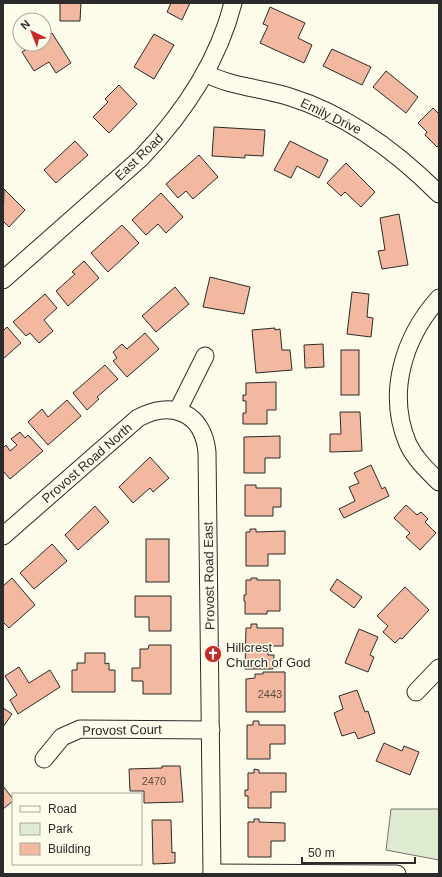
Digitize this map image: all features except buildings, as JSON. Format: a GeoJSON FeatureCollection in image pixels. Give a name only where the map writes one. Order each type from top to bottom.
{"type":"FeatureCollection","features":[{"type":"Feature","properties":{"kind":"street","name":"East Road"},"geometry":{"type":"LineString","coordinates":[[3,279],[141,158],[161,138],[179,114],[205,73],[216,52],[233,3]]}},
{"type":"Feature","properties":{"kind":"street","name":"Emily Drive"},"geometry":{"type":"LineString","coordinates":[[205,73],[217,80],[265,90],[292,98],[319,108],[353,124],[404,161],[439,194]]}},
{"type":"Feature","properties":{"kind":"street"},"geometry":{"type":"LineString","coordinates":[[439,298],[419,324],[410,342],[399,382],[398,404],[408,444],[420,463],[439,482]]}},
{"type":"Feature","properties":{"kind":"street"},"geometry":{"type":"LineString","coordinates":[[178,410],[205,356]]}},
{"type":"Feature","properties":{"kind":"street","name":"Provost Road North"},"geometry":{"type":"LineString","coordinates":[[3,536],[138,418],[149,412],[164,408],[178,410]]}},
{"type":"Feature","properties":{"kind":"street","name":"Provost Road East"},"geometry":{"type":"LineString","coordinates":[[178,410],[191,418],[200,427],[206,440],[212,873]]}},
{"type":"Feature","properties":{"kind":"street"},"geometry":{"type":"LineString","coordinates":[[416,692],[439,668]]}},
{"type":"Feature","properties":{"kind":"street","name":"Provost Court"},"geometry":{"type":"LineString","coordinates":[[44,759],[62,737],[80,729],[211,730]]}},
{"type":"Feature","properties":{"kind":"street"},"geometry":{"type":"LineString","coordinates":[[212,873],[397,874]]}},
{"type":"Feature","properties":{"kind":"green space"},"geometry":{"type":"Polygon","coordinates":[[[391,809],[439,809],[439,860],[386,850],[391,809]]]}},
{"type":"Feature","properties":{"kind":"place","name":"Hillcrest Church of God"},"geometry":{"type":"Point","coordinates":[213,654]}}]}
